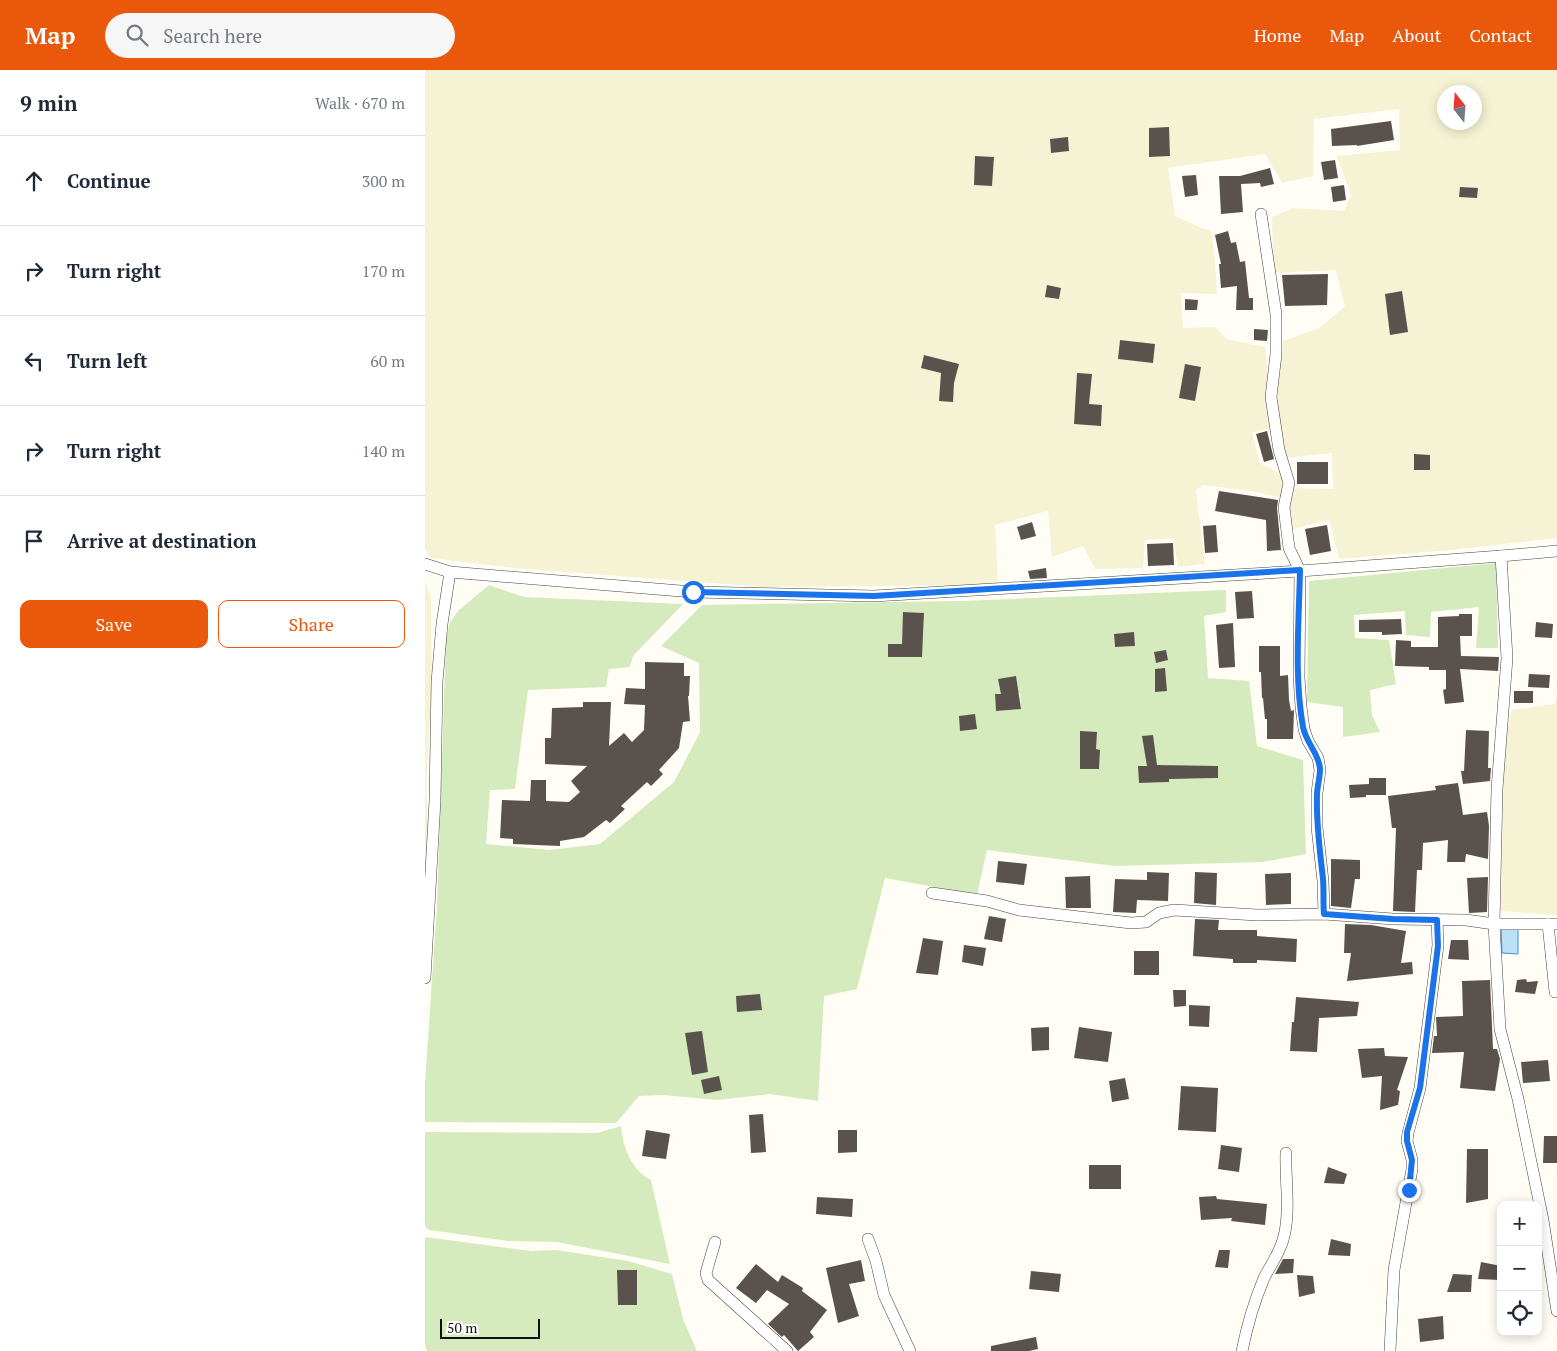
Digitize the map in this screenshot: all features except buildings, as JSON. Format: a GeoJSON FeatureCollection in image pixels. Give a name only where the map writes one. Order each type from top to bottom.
{"type":"FeatureCollection","features":[{"type":"Feature","properties":{"kind":"street"},"geometry":{"type":"LineString","coordinates":[[1261,214],[1276,314],[1276,354],[1271,397],[1279,450],[1289,483],[1284,507],[1289,548],[1300,570],[1300,692],[1304,729],[1308,741],[1319,758],[1317,827],[1323,881],[1324,914]]}},
{"type":"Feature","properties":{"kind":"street"},"geometry":{"type":"LineString","coordinates":[[425,564],[450,572],[693,592],[874,596],[1300,570],[1557,551]]}},
{"type":"Feature","properties":{"kind":"street"},"geometry":{"type":"LineString","coordinates":[[1501,556],[1507,658],[1497,789],[1494,924],[1501,1029],[1518,1099],[1543,1220],[1557,1311]]}},
{"type":"Feature","properties":{"kind":"street"},"geometry":{"type":"LineString","coordinates":[[425,978],[435,800],[437,682],[450,572]]}},
{"type":"Feature","properties":{"kind":"street"},"geometry":{"type":"LineString","coordinates":[[932,893],[987,902],[1019,910],[1131,923],[1146,922],[1159,913],[1174,910],[1257,915],[1324,914],[1393,919],[1466,920],[1494,924],[1553,924],[1555,992],[1557,992]]}},
{"type":"Feature","properties":{"kind":"street"},"geometry":{"type":"LineString","coordinates":[[1390,1351],[1394,1270],[1412,1169],[1407,1132],[1420,1088],[1438,946],[1437,920]]}},
{"type":"Feature","properties":{"kind":"street"},"geometry":{"type":"LineString","coordinates":[[1242,1351],[1247,1326],[1255,1303],[1283,1240],[1287,1211],[1285,1153]]}},
{"type":"Feature","properties":{"kind":"street"},"geometry":{"type":"LineString","coordinates":[[868,1239],[876,1261],[884,1295],[911,1351]]}},
{"type":"Feature","properties":{"kind":"street"},"geometry":{"type":"LineString","coordinates":[[715,1242],[706,1273],[708,1280],[787,1351]]}},
{"type":"Feature","properties":{"kind":"shaded area"},"geometry":{"type":"Polygon","coordinates":[[[425,70],[1557,70],[1557,538],[1451,550],[1339,559],[1329,519],[1292,530],[1287,505],[1294,488],[1333,489],[1332,453],[1286,458],[1277,417],[1278,381],[1283,341],[1319,328],[1345,306],[1336,270],[1273,273],[1272,217],[1293,208],[1344,211],[1351,195],[1337,156],[1400,150],[1399,109],[1314,119],[1313,176],[1282,183],[1265,154],[1168,168],[1175,216],[1201,228],[1211,230],[1215,259],[1217,294],[1181,293],[1183,328],[1215,327],[1227,339],[1265,347],[1270,428],[1252,433],[1260,463],[1283,475],[1282,498],[1251,491],[1203,485],[1196,490],[1205,564],[1178,567],[1173,538],[1145,540],[1143,568],[1095,569],[1083,546],[1052,557],[1048,511],[995,525],[998,585],[763,587],[514,568],[431,558],[425,549],[425,70]],[[1169,127],[1150,157],[1169,156],[1169,127]],[[1068,138],[1050,139],[1051,153],[1069,151],[1068,138]],[[975,156],[974,185],[992,186],[994,157],[975,156]],[[1120,341],[1118,359],[1153,363],[1155,344],[1120,341]],[[924,355],[921,368],[956,376],[959,364],[924,355]],[[1185,364],[1195,401],[1201,367],[1185,364]],[[1076,403],[1101,426],[1102,405],[1076,403]]]}},
{"type":"Feature","properties":{"kind":"shaded area"},"geometry":{"type":"Polygon","coordinates":[[[425,582],[431,596],[432,690],[426,782],[428,826],[425,883],[425,582]]]}},
{"type":"Feature","properties":{"kind":"shaded area"},"geometry":{"type":"Polygon","coordinates":[[[1557,697],[1557,915],[1501,911],[1504,741],[1512,710],[1555,704],[1557,697]]]}},
{"type":"Feature","properties":{"kind":"green space"},"geometry":{"type":"Polygon","coordinates":[[[1496,563],[1498,648],[1476,648],[1479,607],[1431,612],[1430,637],[1406,635],[1405,611],[1354,615],[1355,638],[1389,640],[1396,684],[1370,690],[1372,715],[1380,732],[1343,737],[1343,707],[1307,702],[1309,581],[1496,563]]]}},
{"type":"Feature","properties":{"kind":"green space"},"geometry":{"type":"Polygon","coordinates":[[[489,585],[524,597],[683,604],[633,656],[630,667],[609,669],[606,687],[528,690],[515,789],[490,790],[486,844],[549,850],[600,844],[674,782],[700,732],[699,663],[661,646],[702,605],[963,601],[1226,590],[1226,612],[1204,616],[1208,678],[1249,681],[1257,746],[1303,760],[1306,854],[1263,862],[1115,866],[987,850],[977,895],[885,878],[857,989],[824,996],[818,1101],[770,1094],[717,1100],[663,1095],[639,1096],[616,1123],[425,1122],[425,1083],[437,906],[446,640],[450,622],[459,610],[489,585]],[[904,612],[902,639],[923,640],[924,613],[904,612]],[[1134,633],[1114,634],[1115,647],[1135,646],[1134,633]],[[1020,693],[995,694],[996,711],[1021,709],[1020,693]],[[1081,749],[1081,769],[1099,769],[1100,750],[1081,749]],[[1168,765],[1139,766],[1139,783],[1169,782],[1168,765]],[[1218,766],[1188,767],[1188,779],[1218,778],[1218,766]]]}},
{"type":"Feature","properties":{"kind":"green space"},"geometry":{"type":"Polygon","coordinates":[[[621,1126],[629,1157],[638,1170],[651,1180],[670,1264],[557,1242],[508,1241],[429,1230],[425,1226],[425,1132],[597,1133],[621,1126]]]}},
{"type":"Feature","properties":{"kind":"green space"},"geometry":{"type":"Polygon","coordinates":[[[425,1237],[531,1251],[556,1250],[628,1261],[672,1274],[683,1319],[697,1351],[427,1351],[425,1345],[425,1237]]]}},
{"type":"Feature","properties":{"kind":"water"},"geometry":{"type":"Polygon","coordinates":[[[1501,928],[1518,928],[1518,954],[1502,953],[1501,928]]]}},
{"type":"Feature","properties":{"kind":"route"},"geometry":{"type":"LineString","coordinates":[[693,592],[874,596],[1300,570],[1299,677],[1301,707],[1308,741],[1319,758],[1317,827],[1324,892],[1324,914],[1437,920],[1438,946],[1420,1088],[1407,1132],[1407,1141],[1412,1160],[1409,1190]]}}]}
